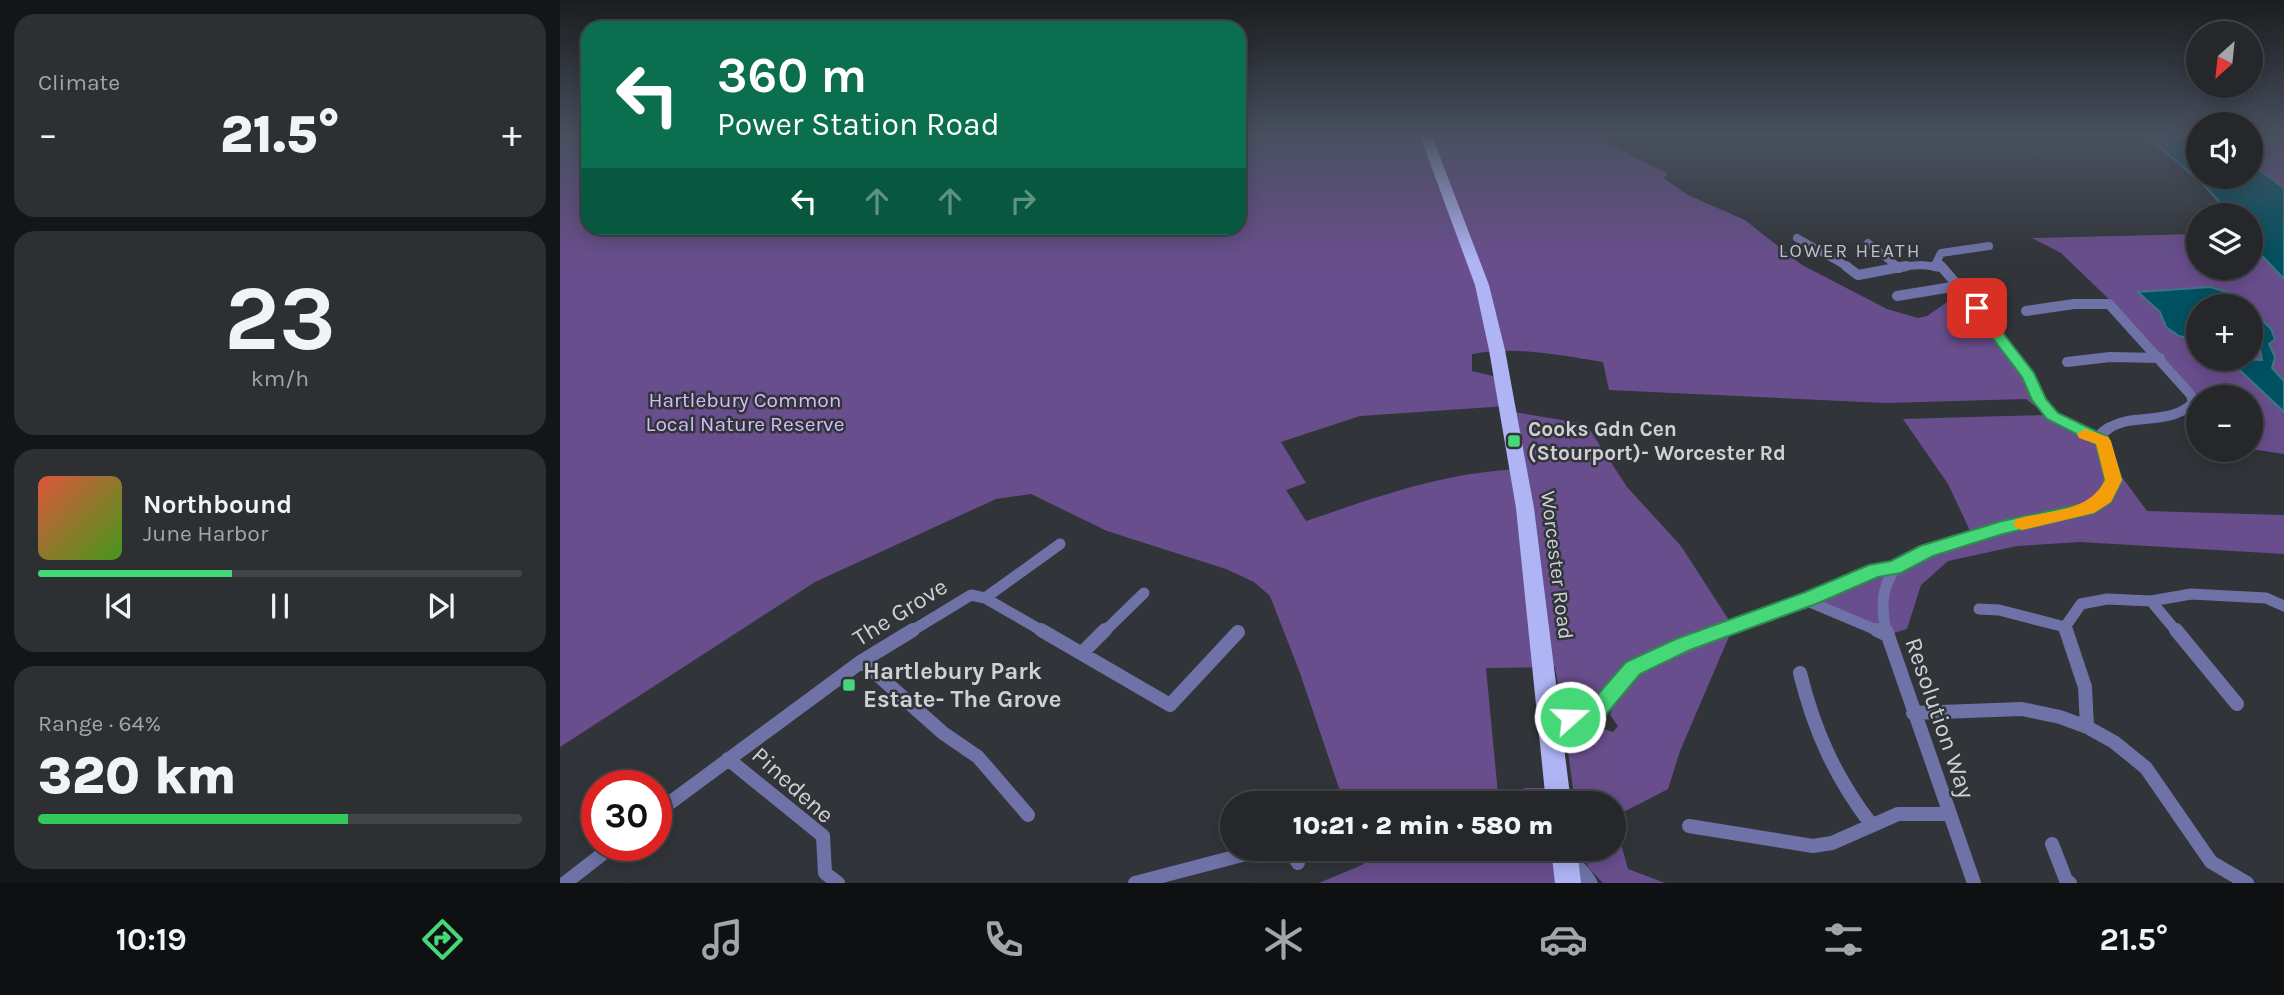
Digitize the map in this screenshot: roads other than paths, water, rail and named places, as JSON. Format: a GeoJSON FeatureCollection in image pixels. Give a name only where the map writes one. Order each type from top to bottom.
{"type":"FeatureCollection","features":[{"type":"Feature","properties":{"kind":"main road","name":"Worcester Road"},"geometry":{"type":"LineString","coordinates":[[1441,177],[1482,285],[1497,350],[1525,508],[1557,791]]}},
{"type":"Feature","properties":{"kind":"street"},"geometry":{"type":"LineString","coordinates":[[1797,238],[1834,257],[1858,275],[1899,268],[1933,265],[1941,267]]}},
{"type":"Feature","properties":{"kind":"street"},"geometry":{"type":"LineString","coordinates":[[1868,243],[1899,268]]}},
{"type":"Feature","properties":{"kind":"street"},"geometry":{"type":"LineString","coordinates":[[1989,246],[1941,253],[1937,261],[1995,329],[2029,376],[2039,400],[2053,416],[2078,431],[2103,441]]}},
{"type":"Feature","properties":{"kind":"street"},"geometry":{"type":"LineString","coordinates":[[1896,296],[1958,286]]}},
{"type":"Feature","properties":{"kind":"street"},"geometry":{"type":"LineString","coordinates":[[1548,717],[1592,716],[1633,668],[1683,645],[1805,600],[1875,570],[1895,568],[1927,551],[2088,509],[2105,498],[2114,480],[2102,433],[2110,424],[2176,415],[2193,403],[2188,388],[2109,304],[2074,304],[2043,310],[2029,306]]}},
{"type":"Feature","properties":{"kind":"street"},"geometry":{"type":"LineString","coordinates":[[2067,362],[2110,357],[2160,358]]}},
{"type":"Feature","properties":{"kind":"street"},"geometry":{"type":"LineString","coordinates":[[1060,544],[985,598],[1170,705],[1238,632]]}},
{"type":"Feature","properties":{"kind":"street","name":"Resolution Way"},"geometry":{"type":"LineString","coordinates":[[1895,568],[1880,599],[1887,635],[1974,883]]}},
{"type":"Feature","properties":{"kind":"street"},"geometry":{"type":"LineString","coordinates":[[1082,653],[1144,593]]}},
{"type":"Feature","properties":{"kind":"street"},"geometry":{"type":"LineString","coordinates":[[2065,627],[2081,604],[2107,599],[2151,601],[2191,594],[2266,598],[2284,606]]}},
{"type":"Feature","properties":{"kind":"street","name":"The Grove"},"geometry":{"type":"LineString","coordinates":[[672,801],[862,661],[971,595],[985,598]]}},
{"type":"Feature","properties":{"kind":"street"},"geometry":{"type":"LineString","coordinates":[[1805,600],[1829,607],[1887,635]]}},
{"type":"Feature","properties":{"kind":"street"},"geometry":{"type":"LineString","coordinates":[[2151,601],[2237,704]]}},
{"type":"Feature","properties":{"kind":"street"},"geometry":{"type":"LineString","coordinates":[[1979,609],[1999,610],[2065,627]]}},
{"type":"Feature","properties":{"kind":"street"},"geometry":{"type":"LineString","coordinates":[[2065,627],[2085,677],[2089,703],[2087,727]]}},
{"type":"Feature","properties":{"kind":"street"},"geometry":{"type":"LineString","coordinates":[[862,661],[943,733],[978,757],[1028,815]]}},
{"type":"Feature","properties":{"kind":"street"},"geometry":{"type":"LineString","coordinates":[[1800,673],[1820,746],[1839,782],[1871,824]]}},
{"type":"Feature","properties":{"kind":"street"},"geometry":{"type":"LineString","coordinates":[[1913,713],[2022,709],[2060,717],[2087,727],[2114,742],[2146,768],[2197,845],[2224,878],[2247,883]]}},
{"type":"Feature","properties":{"kind":"street","name":"Pinedene"},"geometry":{"type":"LineString","coordinates":[[728,759],[823,836],[825,873],[838,883]]}},
{"type":"Feature","properties":{"kind":"street"},"geometry":{"type":"LineString","coordinates":[[1689,826],[1813,846],[1832,843],[1898,814],[1949,814]]}},
{"type":"Feature","properties":{"kind":"street"},"geometry":{"type":"LineString","coordinates":[[2052,844],[2066,880],[2070,883]]}},
{"type":"Feature","properties":{"kind":"street"},"geometry":{"type":"LineString","coordinates":[[565,883],[593,861]]}},
{"type":"Feature","properties":{"kind":"street"},"geometry":{"type":"LineString","coordinates":[[1135,883],[1220,861]]}},
{"type":"Feature","properties":{"kind":"street"},"geometry":{"type":"LineString","coordinates":[[1566,864],[1587,883]]}},
{"type":"Feature","properties":{"kind":"water"},"geometry":{"type":"Polygon","coordinates":[[[2263,177],[2269,177],[2284,188],[2284,279],[2263,257],[2263,203],[2220,203],[2208,189],[2263,189],[2263,177]]]}},
{"type":"Feature","properties":{"kind":"water"},"geometry":{"type":"Polygon","coordinates":[[[2210,287],[2233,294],[2186,294],[2186,337],[2166,327],[2160,312],[2138,292],[2210,287]]]}},
{"type":"Feature","properties":{"kind":"water"},"geometry":{"type":"Polygon","coordinates":[[[2263,321],[2271,329],[2275,339],[2269,344],[2275,357],[2272,368],[2284,381],[2284,412],[2263,392],[2263,385],[2255,385],[2241,371],[2263,371],[2263,321]]]}},
{"type":"Feature","properties":{"kind":"place","name":"Cooks Gdn Cen (Stourport)- Worcester Rd"},"geometry":{"type":"Point","coordinates":[1514,441]}},
{"type":"Feature","properties":{"kind":"place","name":"Hartlebury Park Estate- The Grove"},"geometry":{"type":"Point","coordinates":[849,685]}},
{"type":"Feature","properties":{"kind":"district","name":"LOWER HEATH"},"geometry":{"type":"Point","coordinates":[1850,250]}},
{"type":"Feature","properties":{"kind":"park label","name":"Hartlebury Common Local Nature Reserve"},"geometry":{"type":"Point","coordinates":[745,412]}}]}
